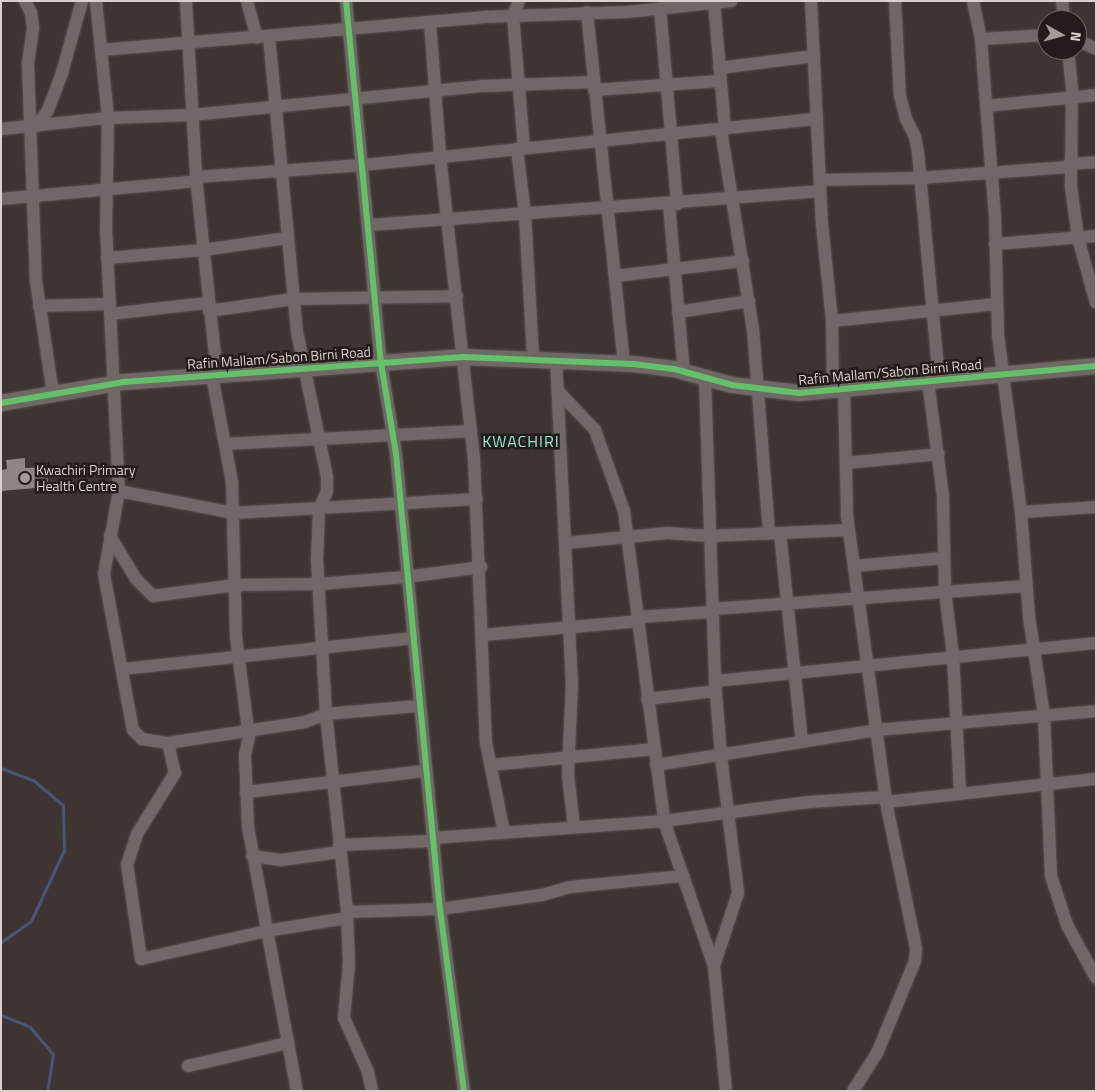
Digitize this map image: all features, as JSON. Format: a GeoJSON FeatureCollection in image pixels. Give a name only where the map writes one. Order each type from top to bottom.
{"type":"FeatureCollection","features":[{"type":"Feature","properties":{"kind":"street"},"geometry":{"type":"LineString","coordinates":[[25,1],[31,13],[33,28],[28,65],[34,126],[32,196],[39,306],[53,393]]}},
{"type":"Feature","properties":{"kind":"street"},"geometry":{"type":"LineString","coordinates":[[34,126],[48,110],[62,73],[82,1]]}},
{"type":"Feature","properties":{"kind":"street"},"geometry":{"type":"LineString","coordinates":[[96,1],[108,118],[107,258],[119,491],[104,574],[123,669],[129,720],[133,730],[142,738],[168,743],[306,722],[326,714],[418,706]]}},
{"type":"Feature","properties":{"kind":"street"},"geometry":{"type":"LineString","coordinates":[[186,1],[192,115],[208,307],[215,376],[232,482],[238,654],[248,730],[246,792],[252,856],[297,1091]]}},
{"type":"Feature","properties":{"kind":"street"},"geometry":{"type":"LineString","coordinates":[[247,1],[263,37],[276,106],[293,299],[303,369],[327,477],[327,492],[319,510],[319,584],[326,714],[347,915],[349,963],[344,1018],[368,1072],[372,1091]]}},
{"type":"Feature","properties":{"kind":"street"},"geometry":{"type":"LineString","coordinates":[[346,1],[381,363],[393,436],[400,501],[432,840],[464,1091]]}},
{"type":"Feature","properties":{"kind":"street"},"geometry":{"type":"LineString","coordinates":[[519,1],[513,15],[520,85],[521,149],[533,358]]}},
{"type":"Feature","properties":{"kind":"street"},"geometry":{"type":"LineString","coordinates":[[101,50],[513,15],[587,12],[730,1]]}},
{"type":"Feature","properties":{"kind":"street"},"geometry":{"type":"LineString","coordinates":[[811,1],[820,185],[838,390],[848,463],[849,530],[886,800],[913,932],[915,961],[877,1053],[853,1091]]}},
{"type":"Feature","properties":{"kind":"street"},"geometry":{"type":"LineString","coordinates":[[895,1],[900,96],[915,137],[931,312],[946,592],[953,655],[960,794]]}},
{"type":"Feature","properties":{"kind":"street"},"geometry":{"type":"LineString","coordinates":[[973,1],[981,39],[995,244],[996,304],[1002,375],[1021,512],[1026,586],[1033,648],[1044,716],[1050,868],[1056,899],[1096,978]]}},
{"type":"Feature","properties":{"kind":"street"},"geometry":{"type":"LineString","coordinates":[[714,3],[723,130],[732,200],[749,301],[774,533],[786,604],[792,674],[802,741]]}},
{"type":"Feature","properties":{"kind":"street"},"geometry":{"type":"LineString","coordinates":[[652,6],[666,84],[671,135],[674,270],[684,372]]}},
{"type":"Feature","properties":{"kind":"street"},"geometry":{"type":"LineString","coordinates":[[587,12],[598,142],[624,363]]}},
{"type":"Feature","properties":{"kind":"street"},"geometry":{"type":"LineString","coordinates":[[430,22],[440,156],[477,499],[483,634],[482,684],[490,765],[504,832]]}},
{"type":"Feature","properties":{"kind":"street"},"geometry":{"type":"LineString","coordinates":[[981,39],[1037,36]]}},
{"type":"Feature","properties":{"kind":"street"},"geometry":{"type":"LineString","coordinates":[[1,128],[108,118],[192,115],[356,97],[520,85],[594,86],[666,84],[814,56]]}},
{"type":"Feature","properties":{"kind":"street"},"geometry":{"type":"LineString","coordinates":[[1069,60],[1072,97],[1069,166],[1078,238],[1096,302]]}},
{"type":"Feature","properties":{"kind":"street"},"geometry":{"type":"LineString","coordinates":[[986,106],[1096,95]]}},
{"type":"Feature","properties":{"kind":"street"},"geometry":{"type":"LineString","coordinates":[[1,199],[282,170],[363,165],[817,120]]}},
{"type":"Feature","properties":{"kind":"street"},"geometry":{"type":"LineString","coordinates":[[369,225],[732,200],[820,185],[991,175],[1096,162]]}},
{"type":"Feature","properties":{"kind":"street"},"geometry":{"type":"LineString","coordinates":[[995,244],[1096,236]]}},
{"type":"Feature","properties":{"kind":"street"},"geometry":{"type":"LineString","coordinates":[[107,258],[203,250],[287,238]]}},
{"type":"Feature","properties":{"kind":"street"},"geometry":{"type":"LineString","coordinates":[[615,276],[743,261]]}},
{"type":"Feature","properties":{"kind":"street"},"geometry":{"type":"LineString","coordinates":[[39,306],[110,309],[208,307],[293,299],[456,296]]}},
{"type":"Feature","properties":{"kind":"street"},"geometry":{"type":"LineString","coordinates":[[678,312],[749,301]]}},
{"type":"Feature","properties":{"kind":"street"},"geometry":{"type":"LineString","coordinates":[[832,321],[996,304]]}},
{"type":"Feature","properties":{"kind":"street","name":"Rafin Mallam/Sabon Birni Road"},"geometry":{"type":"LineString","coordinates":[[1,403],[114,384],[463,357],[533,358],[624,363],[684,372],[757,389],[799,393],[1096,366]]}},
{"type":"Feature","properties":{"kind":"street"},"geometry":{"type":"LineString","coordinates":[[556,359],[572,682],[568,760],[574,827]]}},
{"type":"Feature","properties":{"kind":"street"},"geometry":{"type":"LineString","coordinates":[[705,378],[708,536],[715,686],[720,756],[730,814],[737,899],[714,966]]}},
{"type":"Feature","properties":{"kind":"street"},"geometry":{"type":"LineString","coordinates":[[558,391],[595,430],[624,510],[630,537],[647,699],[664,821],[714,966],[726,1091]]}},
{"type":"Feature","properties":{"kind":"street"},"geometry":{"type":"LineString","coordinates":[[225,444],[318,437],[393,436],[471,431]]}},
{"type":"Feature","properties":{"kind":"street"},"geometry":{"type":"LineString","coordinates":[[848,463],[939,454]]}},
{"type":"Feature","properties":{"kind":"street"},"geometry":{"type":"LineString","coordinates":[[119,491],[233,513],[319,510],[400,501],[477,499]]}},
{"type":"Feature","properties":{"kind":"street"},"geometry":{"type":"LineString","coordinates":[[1021,512],[1096,507]]}},
{"type":"Feature","properties":{"kind":"street"},"geometry":{"type":"LineString","coordinates":[[566,543],[668,533],[708,536],[849,530]]}},
{"type":"Feature","properties":{"kind":"street"},"geometry":{"type":"LineString","coordinates":[[110,536],[136,579],[153,596],[235,585],[319,584],[406,577],[481,567]]}},
{"type":"Feature","properties":{"kind":"street"},"geometry":{"type":"LineString","coordinates":[[854,566],[944,558]]}},
{"type":"Feature","properties":{"kind":"street"},"geometry":{"type":"LineString","coordinates":[[483,634],[786,604],[1026,586]]}},
{"type":"Feature","properties":{"kind":"street"},"geometry":{"type":"LineString","coordinates":[[123,669],[238,654],[322,649],[412,638]]}},
{"type":"Feature","properties":{"kind":"street"},"geometry":{"type":"LineString","coordinates":[[647,699],[792,674],[953,655],[1096,643]]}},
{"type":"Feature","properties":{"kind":"street"},"geometry":{"type":"LineString","coordinates":[[656,765],[876,730],[1096,711]]}},
{"type":"Feature","properties":{"kind":"street"},"geometry":{"type":"LineString","coordinates":[[168,743],[175,773],[137,834],[127,864],[141,959],[347,915],[440,909],[542,895],[570,887],[683,876]]}},
{"type":"Feature","properties":{"kind":"street"},"geometry":{"type":"LineString","coordinates":[[490,765],[568,760],[654,749]]}},
{"type":"Feature","properties":{"kind":"street"},"geometry":{"type":"LineString","coordinates":[[246,792],[425,771]]}},
{"type":"Feature","properties":{"kind":"street"},"geometry":{"type":"LineString","coordinates":[[252,856],[282,860],[339,849],[504,832],[664,821],[730,814],[809,802],[886,800],[1096,779]]}},
{"type":"Feature","properties":{"kind":"street"},"geometry":{"type":"LineString","coordinates":[[188,1066],[288,1043]]}},
{"type":"Feature","properties":{"kind":"building","name":"Kwachiri Primary Health Centre"},"geometry":{"type":"Polygon","coordinates":[[[25,458],[25,468],[47,467],[48,487],[1,491],[1,470],[7,469],[6,460],[25,458]]]}},
{"type":"Feature","properties":{"kind":"waterway"},"geometry":{"type":"LineString","coordinates":[[1,768],[33,780],[63,805],[64,850],[31,921],[1,942]]}},
{"type":"Feature","properties":{"kind":"waterway"},"geometry":{"type":"LineString","coordinates":[[1,1015],[30,1027],[53,1054],[47,1091]]}},
{"type":"Feature","properties":{"kind":"cycle path"},"geometry":{"type":"LineString","coordinates":[[346,1],[381,363],[396,454],[440,909],[464,1091]]}},
{"type":"Feature","properties":{"kind":"cycle path"},"geometry":{"type":"LineString","coordinates":[[1,403],[124,382],[463,357],[633,364],[674,369],[732,385],[799,393],[1096,366]]}},
{"type":"Feature","properties":{"kind":"place","name":"Kwachiri Primary Health Centre"},"geometry":{"type":"Point","coordinates":[25,478]}},
{"type":"Feature","properties":{"kind":"district","name":"KWACHIRI"},"geometry":{"type":"Point","coordinates":[521,441]}}]}
